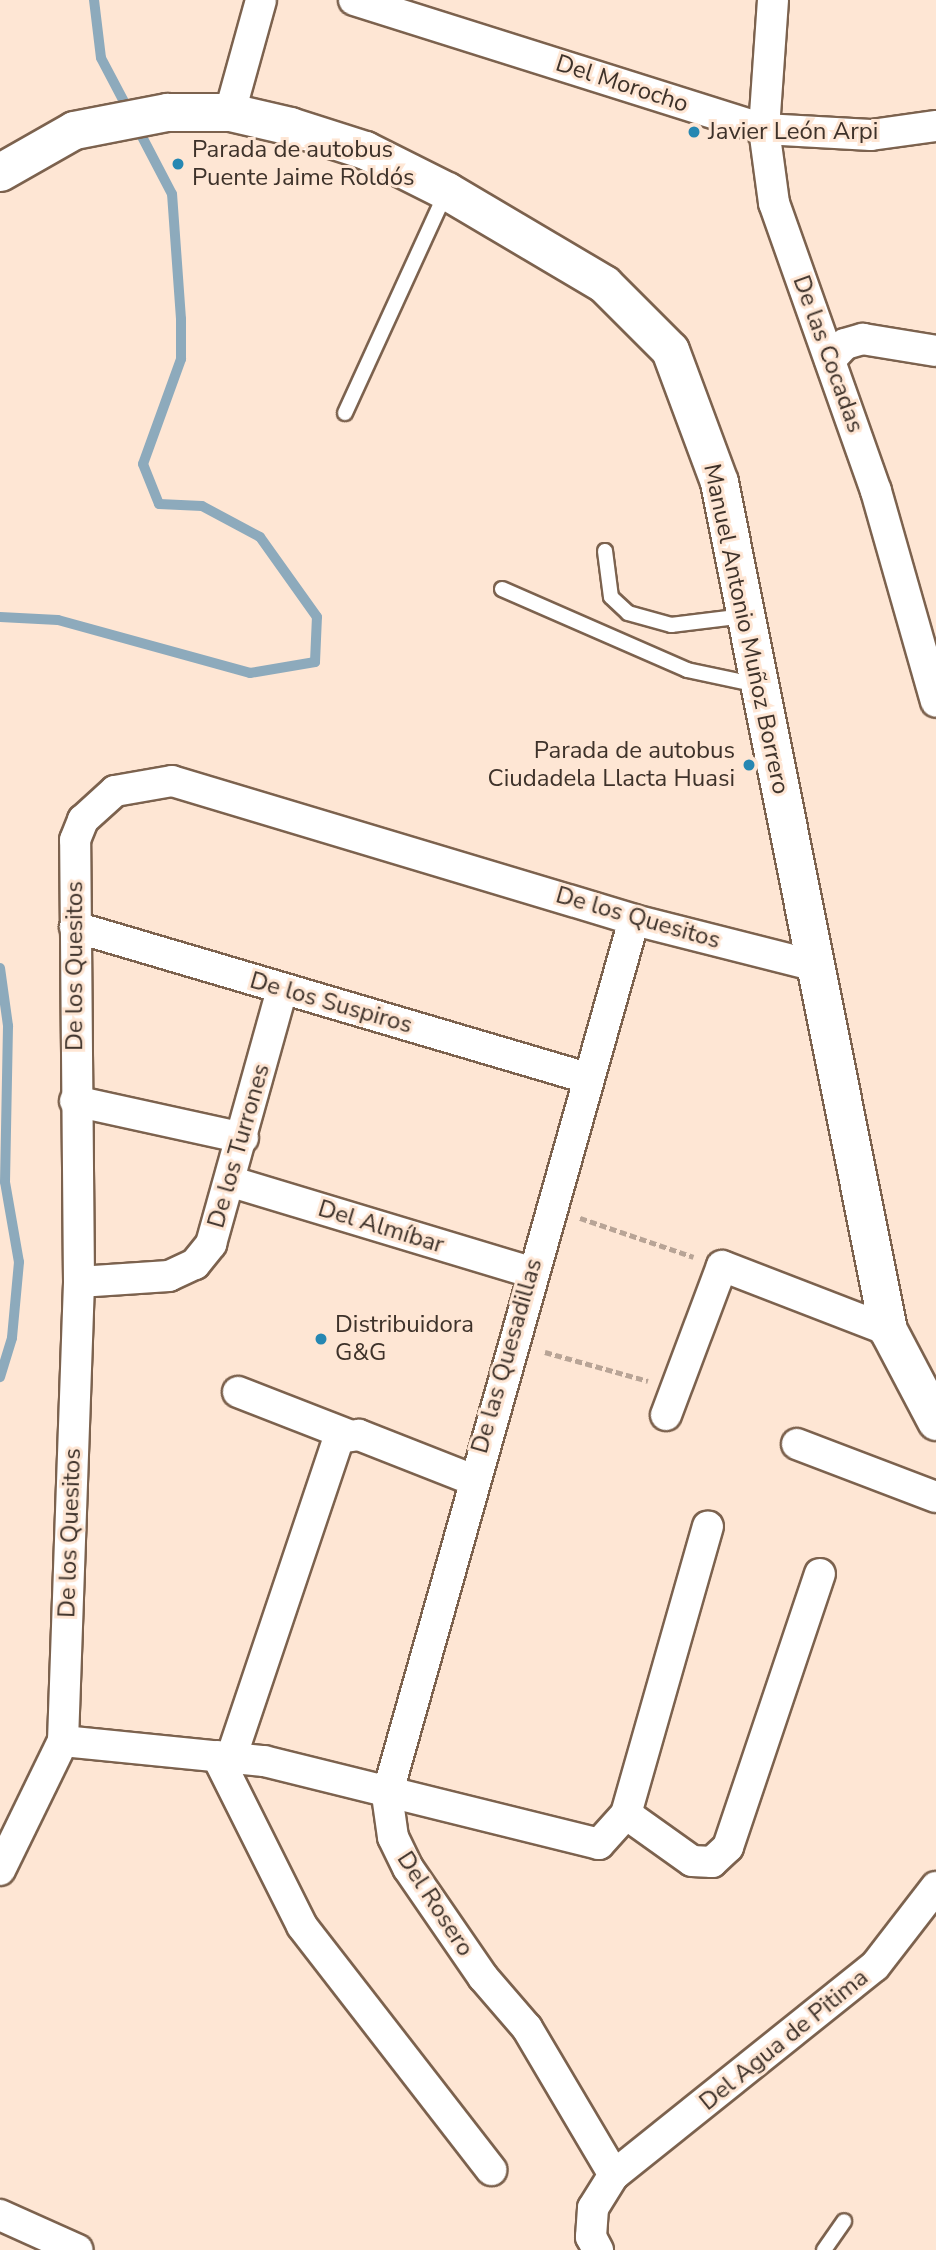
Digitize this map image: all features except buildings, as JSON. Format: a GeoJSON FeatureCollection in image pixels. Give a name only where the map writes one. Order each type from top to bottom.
{"type":"FeatureCollection","features":[{"type":"Feature","properties":{"kind":"street"},"geometry":{"type":"LineString","coordinates":[[230,112],[261,0]]}},
{"type":"Feature","properties":{"kind":"street","name":"Del Morocho"},"geometry":{"type":"LineString","coordinates":[[354,0],[764,129],[871,135],[936,126]]}},
{"type":"Feature","properties":{"kind":"street","name":"De las Cocadas"},"geometry":{"type":"LineString","coordinates":[[773,0],[764,129],[774,202],[904,576],[936,702]]}},
{"type":"Feature","properties":{"kind":"street","name":"Manuel Antonio Muñoz Borrero"},"geometry":{"type":"LineString","coordinates":[[0,172],[74,130],[167,112],[230,112],[365,150],[447,191],[604,284],[670,350],[719,482],[888,1330],[936,1421]]}},
{"type":"Feature","properties":{"kind":"street"},"geometry":{"type":"LineString","coordinates":[[830,360],[845,344],[863,339],[936,351]]}},
{"type":"Feature","properties":{"kind":"street","name":"De los Quesitos"},"geometry":{"type":"LineString","coordinates":[[0,1870],[63,1741],[79,1282],[75,1101],[75,840],[83,820],[115,791],[172,781],[634,920],[816,966]]}},
{"type":"Feature","properties":{"kind":"street","name":"De las Quesadillas"},"geometry":{"type":"LineString","coordinates":[[387,1795],[510,1342],[634,920]]}},
{"type":"Feature","properties":{"kind":"street","name":"De los Suspiros"},"geometry":{"type":"LineString","coordinates":[[75,926],[587,1078]]}},
{"type":"Feature","properties":{"kind":"street","name":"De los Turrones"},"geometry":{"type":"LineString","coordinates":[[79,1282],[169,1276],[195,1264],[211,1244],[232,1182],[282,989]]}},
{"type":"Feature","properties":{"kind":"street"},"geometry":{"type":"LineString","coordinates":[[75,1101],[243,1138]]}},
{"type":"Feature","properties":{"kind":"street","name":"Del Almíbar"},"geometry":{"type":"LineString","coordinates":[[232,1182],[530,1272]]}},
{"type":"Feature","properties":{"kind":"street"},"geometry":{"type":"LineString","coordinates":[[671,1402],[722,1266],[888,1330]]}},
{"type":"Feature","properties":{"kind":"street"},"geometry":{"type":"LineString","coordinates":[[238,1392],[473,1480]]}},
{"type":"Feature","properties":{"kind":"street"},"geometry":{"type":"LineString","coordinates":[[346,1434],[224,1757],[302,1927],[491,2170]]}},
{"type":"Feature","properties":{"kind":"street"},"geometry":{"type":"LineString","coordinates":[[797,1444],[936,1497]]}},
{"type":"Feature","properties":{"kind":"street"},"geometry":{"type":"LineString","coordinates":[[63,1741],[224,1757],[599,1844],[625,1814],[708,1526]]}},
{"type":"Feature","properties":{"kind":"street"},"geometry":{"type":"LineString","coordinates":[[625,1814],[692,1861],[712,1863],[728,1847],[820,1574]]}},
{"type":"Feature","properties":{"kind":"street","name":"Del Rosero"},"geometry":{"type":"LineString","coordinates":[[387,1795],[393,1837],[408,1868],[483,1977],[527,2028],[614,2175]]}},
{"type":"Feature","properties":{"kind":"street","name":"Del Agua de Pitima"},"geometry":{"type":"LineString","coordinates":[[598,2250],[591,2237],[593,2208],[614,2175],[875,1966],[936,1887]]}},
{"type":"Feature","properties":{"kind":"street"},"geometry":{"type":"LineString","coordinates":[[0,2215],[78,2250]]}},
{"type":"Feature","properties":{"kind":"lane"},"geometry":{"type":"LineString","coordinates":[[345,413],[447,191]]}},
{"type":"Feature","properties":{"kind":"lane"},"geometry":{"type":"LineString","coordinates":[[606,551],[611,597],[628,613],[671,625],[746,616]]}},
{"type":"Feature","properties":{"kind":"lane"},"geometry":{"type":"LineString","coordinates":[[502,589],[687,670],[760,685]]}},
{"type":"Feature","properties":{"kind":"lane"},"geometry":{"type":"LineString","coordinates":[[824,2250],[844,2221]]}},
{"type":"Feature","properties":{"kind":"path"},"geometry":{"type":"LineString","coordinates":[[549,1208],[722,1266]]}},
{"type":"Feature","properties":{"kind":"path"},"geometry":{"type":"LineString","coordinates":[[510,1342],[671,1402]]}},
{"type":"Feature","properties":{"kind":"waterway"},"geometry":{"type":"LineString","coordinates":[[94,0],[101,58],[129,111]]}},
{"type":"Feature","properties":{"kind":"waterway"},"geometry":{"type":"LineString","coordinates":[[0,617],[58,620],[250,673],[315,662],[317,617],[260,537],[202,506],[159,504],[143,464],[181,359],[181,319],[172,194],[136,125]]}},
{"type":"Feature","properties":{"kind":"waterway"},"geometry":{"type":"LineString","coordinates":[[0,968],[8,1026],[5,1182],[19,1262],[12,1338],[0,1377]]}},
{"type":"Feature","properties":{"kind":"place","name":"Javier León Arpi"},"geometry":{"type":"Point","coordinates":[694,132]}},
{"type":"Feature","properties":{"kind":"place","name":"Parada de autobus Puente Jaime Roldós"},"geometry":{"type":"Point","coordinates":[178,164]}},
{"type":"Feature","properties":{"kind":"place","name":"Parada de autobus Ciudadela Llacta Huasi"},"geometry":{"type":"Point","coordinates":[749,765]}},
{"type":"Feature","properties":{"kind":"place","name":"Distribuidora G&G"},"geometry":{"type":"Point","coordinates":[321,1339]}}]}
